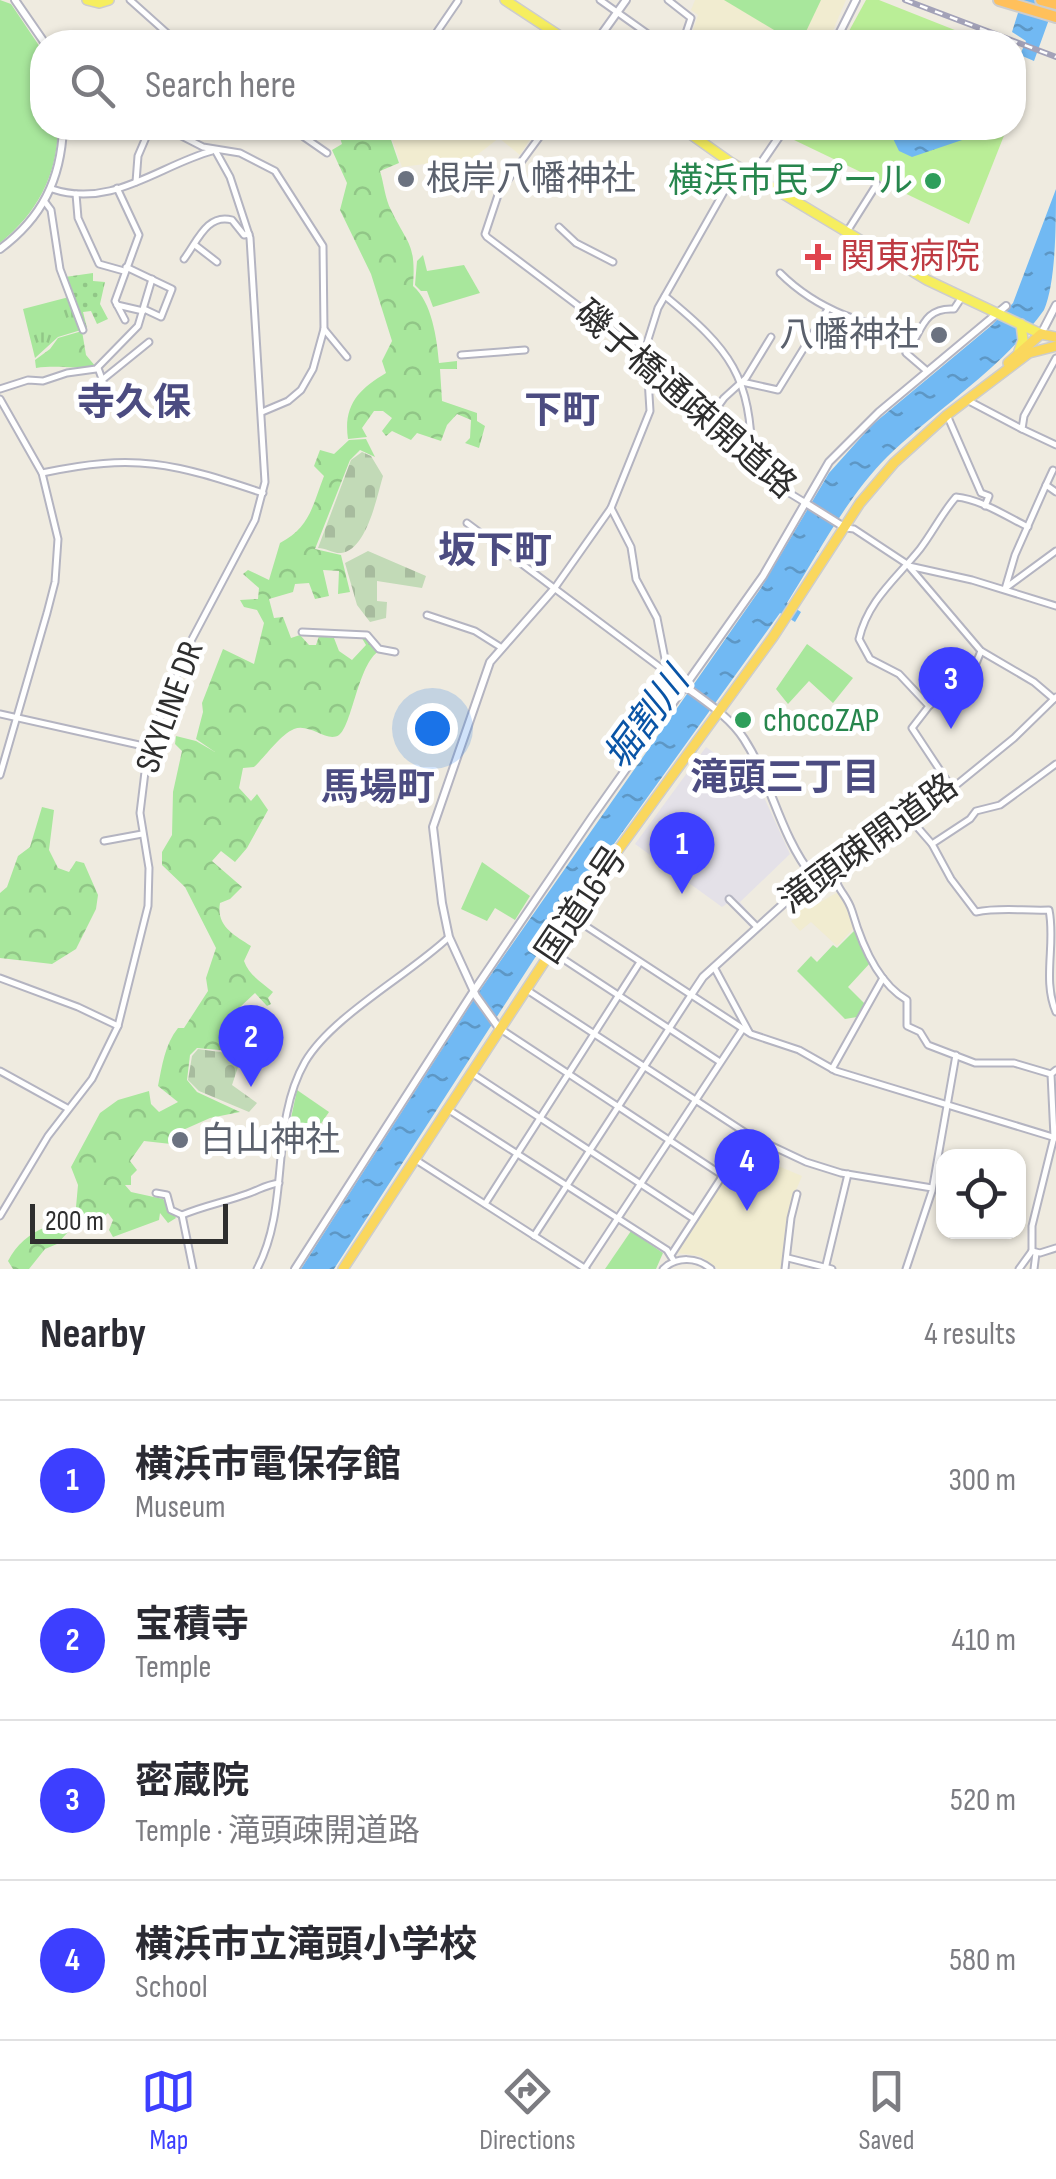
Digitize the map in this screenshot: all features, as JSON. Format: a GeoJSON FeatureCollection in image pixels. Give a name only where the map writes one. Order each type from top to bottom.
{"type":"FeatureCollection","features":[{"type":"Feature","properties":{"kind":"highway"},"geometry":{"type":"LineString","coordinates":[[999,0],[1056,11]]}},
{"type":"Feature","properties":{"kind":"highway"},"geometry":{"type":"LineString","coordinates":[[1007,0],[1056,11]]}},
{"type":"Feature","properties":{"kind":"highway"},"geometry":{"type":"LineString","coordinates":[[1032,0],[1056,11]]}},
{"type":"Feature","properties":{"kind":"highway"},"geometry":{"type":"LineString","coordinates":[[1042,0],[1056,11]]}},
{"type":"Feature","properties":{"kind":"highway","name":"国道16号"},"geometry":{"type":"LineString","coordinates":[[996,376],[1037,332],[1056,341]]}},
{"type":"Feature","properties":{"kind":"highway","name":"国道16号"},"geometry":{"type":"LineString","coordinates":[[345,1268],[496,1025],[525,989],[716,709],[789,612],[841,525],[894,463],[948,416],[996,376],[1056,341]]}},
{"type":"Feature","properties":{"kind":"main road"},"geometry":{"type":"LineString","coordinates":[[87,0],[109,0]]}},
{"type":"Feature","properties":{"kind":"main road"},"geometry":{"type":"LineString","coordinates":[[505,0],[520,4],[554,30]]}},
{"type":"Feature","properties":{"kind":"main road"},"geometry":{"type":"LineString","coordinates":[[700,140],[847,233],[962,297],[1001,311],[1037,332]]}},
{"type":"Feature","properties":{"kind":"main road"},"geometry":{"type":"LineString","coordinates":[[1021,324],[1021,346]]}},
{"type":"Feature","properties":{"kind":"street"},"geometry":{"type":"LineString","coordinates":[[15,0],[36,30]]}},
{"type":"Feature","properties":{"kind":"street"},"geometry":{"type":"LineString","coordinates":[[130,0],[163,30]]}},
{"type":"Feature","properties":{"kind":"street"},"geometry":{"type":"LineString","coordinates":[[600,0],[643,30]]}},
{"type":"Feature","properties":{"kind":"street"},"geometry":{"type":"LineString","coordinates":[[605,30],[626,0]]}},
{"type":"Feature","properties":{"kind":"street"},"geometry":{"type":"LineString","coordinates":[[668,0],[691,18],[687,30]]}},
{"type":"Feature","properties":{"kind":"street"},"geometry":{"type":"LineString","coordinates":[[841,30],[856,0]]}},
{"type":"Feature","properties":{"kind":"street"},"geometry":{"type":"LineString","coordinates":[[438,30],[458,2]]}},
{"type":"Feature","properties":{"kind":"street"},"geometry":{"type":"LineString","coordinates":[[0,248],[35,217],[45,202],[60,162],[62,140]]}},
{"type":"Feature","properties":{"kind":"street"},"geometry":{"type":"LineString","coordinates":[[136,183],[138,156],[145,140]]}},
{"type":"Feature","properties":{"kind":"street"},"geometry":{"type":"LineString","coordinates":[[193,140],[215,150],[240,153],[275,171],[322,241],[324,329],[313,368],[301,390],[288,401],[262,412]]}},
{"type":"Feature","properties":{"kind":"street"},"geometry":{"type":"LineString","coordinates":[[308,140],[327,153]]}},
{"type":"Feature","properties":{"kind":"street","name":"磯子橋通疎開道路"},"geometry":{"type":"LineString","coordinates":[[537,140],[498,192],[485,234],[645,358],[772,483],[841,525]]}},
{"type":"Feature","properties":{"kind":"street"},"geometry":{"type":"LineString","coordinates":[[753,175],[776,140]]}},
{"type":"Feature","properties":{"kind":"street"},"geometry":{"type":"LineString","coordinates":[[52,189],[76,194],[118,188],[215,150]]}},
{"type":"Feature","properties":{"kind":"street","name":"SKYLINE DR"},"geometry":{"type":"LineString","coordinates":[[0,1216],[68,1108],[92,1079],[118,1026],[148,906],[140,794],[148,747],[179,667],[255,520],[263,492],[254,266],[230,177],[215,150]]}},
{"type":"Feature","properties":{"kind":"street"},"geometry":{"type":"LineString","coordinates":[[722,1175],[496,1025],[474,994],[450,937],[433,827],[490,662],[554,588],[611,508],[650,411],[645,358],[648,337],[665,296],[738,166]]}},
{"type":"Feature","properties":{"kind":"street"},"geometry":{"type":"LineString","coordinates":[[847,233],[877,184]]}},
{"type":"Feature","properties":{"kind":"street"},"geometry":{"type":"LineString","coordinates":[[118,188],[138,235],[115,300],[125,320]]}},
{"type":"Feature","properties":{"kind":"street"},"geometry":{"type":"LineString","coordinates":[[76,194],[78,218],[99,264],[125,269],[172,290],[161,316],[118,305]]}},
{"type":"Feature","properties":{"kind":"street"},"geometry":{"type":"LineString","coordinates":[[45,202],[50,210],[60,269],[83,330]]}},
{"type":"Feature","properties":{"kind":"street"},"geometry":{"type":"LineString","coordinates":[[184,258],[210,223],[221,218],[232,220],[244,235],[248,234]]}},
{"type":"Feature","properties":{"kind":"street"},"geometry":{"type":"LineString","coordinates":[[559,226],[576,243],[613,262]]}},
{"type":"Feature","properties":{"kind":"street"},"geometry":{"type":"LineString","coordinates":[[195,244],[218,262]]}},
{"type":"Feature","properties":{"kind":"street"},"geometry":{"type":"LineString","coordinates":[[780,273],[828,309],[872,326],[917,334]]}},
{"type":"Feature","properties":{"kind":"street"},"geometry":{"type":"LineString","coordinates":[[0,389],[98,368],[138,326],[152,280]]}},
{"type":"Feature","properties":{"kind":"street"},"geometry":{"type":"LineString","coordinates":[[665,296],[732,361],[751,419],[752,465]]}},
{"type":"Feature","properties":{"kind":"street"},"geometry":{"type":"LineString","coordinates":[[927,371],[906,353],[926,317],[940,308],[954,309],[962,297]]}},
{"type":"Feature","properties":{"kind":"street"},"geometry":{"type":"LineString","coordinates":[[1037,332],[1056,305]]}},
{"type":"Feature","properties":{"kind":"street"},"geometry":{"type":"LineString","coordinates":[[741,382],[778,390],[828,309]]}},
{"type":"Feature","properties":{"kind":"street"},"geometry":{"type":"LineString","coordinates":[[294,1269],[592,817],[688,688],[763,576],[829,462],[879,412],[1001,311]]}},
{"type":"Feature","properties":{"kind":"street"},"geometry":{"type":"LineString","coordinates":[[324,329],[347,357]]}},
{"type":"Feature","properties":{"kind":"street"},"geometry":{"type":"LineString","coordinates":[[708,420],[772,337]]}},
{"type":"Feature","properties":{"kind":"street"},"geometry":{"type":"LineString","coordinates":[[102,380],[148,342]]}},
{"type":"Feature","properties":{"kind":"street"},"geometry":{"type":"LineString","coordinates":[[461,355],[525,350]]}},
{"type":"Feature","properties":{"kind":"street"},"geometry":{"type":"LineString","coordinates":[[1022,429],[1024,416],[1056,358]]}},
{"type":"Feature","properties":{"kind":"street"},"geometry":{"type":"LineString","coordinates":[[98,368],[108,395],[128,400]]}},
{"type":"Feature","properties":{"kind":"street"},"geometry":{"type":"LineString","coordinates":[[0,399],[42,473],[56,522],[58,556],[47,613],[0,776]]}},
{"type":"Feature","properties":{"kind":"street"},"geometry":{"type":"LineString","coordinates":[[968,400],[1056,446]]}},
{"type":"Feature","properties":{"kind":"street"},"geometry":{"type":"LineString","coordinates":[[948,416],[981,493],[990,496],[986,506]]}},
{"type":"Feature","properties":{"kind":"street"},"geometry":{"type":"LineString","coordinates":[[42,473],[99,462],[141,461],[192,470],[263,492]]}},
{"type":"Feature","properties":{"kind":"street"},"geometry":{"type":"LineString","coordinates":[[1005,589],[1009,571],[1053,470]]}},
{"type":"Feature","properties":{"kind":"street"},"geometry":{"type":"LineString","coordinates":[[1046,485],[1056,492]]}},
{"type":"Feature","properties":{"kind":"street"},"geometry":{"type":"LineString","coordinates":[[930,706],[899,674],[870,658],[859,639],[864,618],[956,498],[962,496],[1028,527]]}},
{"type":"Feature","properties":{"kind":"street"},"geometry":{"type":"LineString","coordinates":[[611,508],[632,547],[636,579],[657,618],[667,672]]}},
{"type":"Feature","properties":{"kind":"street"},"geometry":{"type":"LineString","coordinates":[[466,524],[716,709],[745,740],[794,851],[813,877]]}},
{"type":"Feature","properties":{"kind":"street"},"geometry":{"type":"LineString","coordinates":[[841,525],[854,529],[908,565],[981,650],[1055,699]]}},
{"type":"Feature","properties":{"kind":"street"},"geometry":{"type":"LineString","coordinates":[[1005,589],[1056,551]]}},
{"type":"Feature","properties":{"kind":"street"},"geometry":{"type":"LineString","coordinates":[[908,565],[1056,606]]}},
{"type":"Feature","properties":{"kind":"street"},"geometry":{"type":"LineString","coordinates":[[427,615],[475,632],[502,649]]}},
{"type":"Feature","properties":{"kind":"street"},"geometry":{"type":"LineString","coordinates":[[302,632],[367,635],[379,650],[395,652]]}},
{"type":"Feature","properties":{"kind":"street"},"geometry":{"type":"LineString","coordinates":[[952,787],[912,728],[930,706],[975,666],[981,650]]}},
{"type":"Feature","properties":{"kind":"street","name":"滝頭疎開道路"},"geometry":{"type":"LineString","coordinates":[[691,995],[714,966],[813,877],[859,855],[912,821],[1014,738],[1055,699]]}},
{"type":"Feature","properties":{"kind":"street"},"geometry":{"type":"LineString","coordinates":[[0,714],[148,747]]}},
{"type":"Feature","properties":{"kind":"street"},"geometry":{"type":"LineString","coordinates":[[932,844],[976,811],[1000,805],[1056,764]]}},
{"type":"Feature","properties":{"kind":"street"},"geometry":{"type":"LineString","coordinates":[[1050,770],[1056,778]]}},
{"type":"Feature","properties":{"kind":"street"},"geometry":{"type":"LineString","coordinates":[[912,821],[932,844],[951,880],[976,912],[1001,906],[1022,911],[1052,908],[1055,961],[1051,1000],[1056,1012]]}},
{"type":"Feature","properties":{"kind":"street"},"geometry":{"type":"LineString","coordinates":[[104,841],[142,834]]}},
{"type":"Feature","properties":{"kind":"street"},"geometry":{"type":"LineString","coordinates":[[834,867],[834,882],[852,908],[854,923],[883,978],[907,1000],[907,1026],[920,1032],[928,1046],[975,1062],[1054,1072],[1055,1138],[1032,1226],[1034,1269]]}},
{"type":"Feature","properties":{"kind":"street"},"geometry":{"type":"LineString","coordinates":[[730,899],[757,927]]}},
{"type":"Feature","properties":{"kind":"street"},"geometry":{"type":"LineString","coordinates":[[572,917],[750,1034],[799,1050],[832,1069],[1055,1138]]}},
{"type":"Feature","properties":{"kind":"street"},"geometry":{"type":"LineString","coordinates":[[257,1269],[270,1244],[284,1124],[305,1062],[344,1020],[450,937]]}},
{"type":"Feature","properties":{"kind":"street"},"geometry":{"type":"LineString","coordinates":[[551,950],[720,1062]]}},
{"type":"Feature","properties":{"kind":"street"},"geometry":{"type":"LineString","coordinates":[[484,1204],[640,962]]}},
{"type":"Feature","properties":{"kind":"street"},"geometry":{"type":"LineString","coordinates":[[714,966],[750,1034]]}},
{"type":"Feature","properties":{"kind":"street"},"geometry":{"type":"LineString","coordinates":[[0,978],[118,1026]]}},
{"type":"Feature","properties":{"kind":"street"},"geometry":{"type":"LineString","coordinates":[[832,1069],[883,978]]}},
{"type":"Feature","properties":{"kind":"street"},"geometry":{"type":"LineString","coordinates":[[525,989],[749,1135],[806,1162],[848,1174],[932,1188]]}},
{"type":"Feature","properties":{"kind":"street"},"geometry":{"type":"LineString","coordinates":[[534,1236],[691,995]]}},
{"type":"Feature","properties":{"kind":"street"},"geometry":{"type":"LineString","coordinates":[[414,1158],[586,1269],[742,1030]]}},
{"type":"Feature","properties":{"kind":"street"},"geometry":{"type":"LineString","coordinates":[[906,1269],[932,1188],[956,1055]]}},
{"type":"Feature","properties":{"kind":"street"},"geometry":{"type":"LineString","coordinates":[[0,1072],[68,1108]]}},
{"type":"Feature","properties":{"kind":"street"},"geometry":{"type":"LineString","coordinates":[[470,1072],[694,1219]]}},
{"type":"Feature","properties":{"kind":"street"},"geometry":{"type":"LineString","coordinates":[[447,1108],[672,1258],[696,1260],[711,1269]]}},
{"type":"Feature","properties":{"kind":"street"},"geometry":{"type":"LineString","coordinates":[[663,1269],[749,1135]]}},
{"type":"Feature","properties":{"kind":"street"},"geometry":{"type":"LineString","coordinates":[[788,1258],[827,1268],[848,1174]]}},
{"type":"Feature","properties":{"kind":"street"},"geometry":{"type":"LineString","coordinates":[[182,1216],[204,1205],[278,1183]]}},
{"type":"Feature","properties":{"kind":"street"},"geometry":{"type":"LineString","coordinates":[[156,1193],[166,1194],[171,1210],[182,1216]]}},
{"type":"Feature","properties":{"kind":"street"},"geometry":{"type":"LineString","coordinates":[[786,1269],[797,1194]]}},
{"type":"Feature","properties":{"kind":"street"},"geometry":{"type":"LineString","coordinates":[[182,1216],[192,1269]]}},
{"type":"Feature","properties":{"kind":"street"},"geometry":{"type":"LineString","coordinates":[[1019,1269],[1034,1252],[1056,1248]]}},
{"type":"Feature","properties":{"kind":"shaded area"},"geometry":{"type":"Polygon","coordinates":[[[695,0],[846,0],[833,30],[693,30],[698,15],[691,10],[695,0]]]}},
{"type":"Feature","properties":{"kind":"shaded area"},"geometry":{"type":"Polygon","coordinates":[[[392,140],[496,140],[459,169],[432,181],[425,164],[402,167],[392,140]]]}},
{"type":"Feature","properties":{"kind":"shaded area"},"geometry":{"type":"Polygon","coordinates":[[[501,140],[529,140],[520,155],[501,140]]]}},
{"type":"Feature","properties":{"kind":"shaded area"},"geometry":{"type":"Polygon","coordinates":[[[706,747],[731,765],[746,758],[790,854],[740,902],[755,920],[749,926],[728,903],[722,907],[635,844],[706,747]]]}},
{"type":"Feature","properties":{"kind":"shaded area"},"geometry":{"type":"Polygon","coordinates":[[[838,892],[849,910],[853,929],[837,946],[811,922],[800,931],[791,921],[800,916],[795,909],[803,903],[808,909],[838,892]]]}},
{"type":"Feature","properties":{"kind":"shaded area"},"geometry":{"type":"Polygon","coordinates":[[[742,1151],[802,1176],[794,1195],[784,1269],[718,1269],[700,1256],[677,1253],[742,1151]]]}},
{"type":"Feature","properties":{"kind":"green space"},"geometry":{"type":"Polygon","coordinates":[[[0,0],[11,4],[30,32],[30,140],[57,140],[54,162],[42,192],[25,219],[0,243],[0,0]]]}},
{"type":"Feature","properties":{"kind":"green space"},"geometry":{"type":"Polygon","coordinates":[[[724,0],[821,0],[807,30],[774,30],[724,0]]]}},
{"type":"Feature","properties":{"kind":"green space"},"geometry":{"type":"Polygon","coordinates":[[[866,0],[879,0],[955,30],[850,30],[866,0]]]}},
{"type":"Feature","properties":{"kind":"green space"},"geometry":{"type":"Polygon","coordinates":[[[341,140],[391,140],[399,163],[380,171],[387,201],[412,252],[413,286],[429,311],[439,363],[457,361],[457,369],[440,369],[442,401],[477,413],[477,421],[485,426],[479,448],[465,443],[470,438],[471,420],[457,414],[441,441],[417,433],[411,440],[392,431],[386,436],[382,431],[392,418],[383,411],[374,411],[362,428],[367,437],[348,439],[351,407],[368,385],[386,373],[382,361],[392,341],[371,274],[340,210],[347,183],[332,150],[342,144],[341,140]]]}},
{"type":"Feature","properties":{"kind":"green space","name":"横浜市民プール"},"geometry":{"type":"Polygon","coordinates":[[[794,140],[1002,140],[969,224],[794,140]]]}},
{"type":"Feature","properties":{"kind":"green space"},"geometry":{"type":"Polygon","coordinates":[[[423,255],[427,271],[464,265],[480,293],[433,307],[427,291],[415,285],[417,261],[423,255]]]}},
{"type":"Feature","properties":{"kind":"green space"},"geometry":{"type":"Polygon","coordinates":[[[93,273],[93,281],[105,282],[100,304],[108,319],[97,324],[91,311],[83,312],[87,328],[84,329],[65,277],[93,273]]]}},
{"type":"Feature","properties":{"kind":"green space"},"geometry":{"type":"Polygon","coordinates":[[[69,297],[81,330],[58,337],[35,358],[23,309],[69,297]]]}},
{"type":"Feature","properties":{"kind":"green space"},"geometry":{"type":"Polygon","coordinates":[[[82,331],[86,355],[96,367],[36,368],[35,360],[58,338],[82,331]]]}},
{"type":"Feature","properties":{"kind":"green space"},"geometry":{"type":"Polygon","coordinates":[[[366,439],[375,457],[360,450],[350,460],[315,549],[341,555],[350,592],[338,594],[339,571],[323,570],[329,596],[315,599],[309,583],[295,584],[293,592],[269,599],[274,618],[283,617],[291,638],[300,635],[309,645],[316,645],[319,636],[334,638],[339,651],[352,660],[366,645],[360,635],[369,638],[379,651],[366,668],[339,735],[329,737],[294,729],[254,767],[243,768],[239,788],[251,801],[257,794],[268,810],[235,862],[221,851],[212,861],[242,887],[220,903],[221,918],[228,929],[251,946],[244,961],[246,966],[273,992],[267,1006],[255,993],[239,1008],[254,1032],[252,1049],[242,1052],[197,1048],[190,1055],[187,1080],[197,1092],[240,1112],[210,1118],[174,1134],[171,1144],[144,1141],[130,1161],[137,1170],[131,1176],[131,1185],[125,1185],[131,1192],[163,1199],[176,1218],[168,1223],[160,1213],[159,1220],[113,1237],[109,1230],[113,1220],[108,1213],[98,1221],[69,1231],[57,1244],[45,1249],[29,1269],[13,1269],[8,1261],[19,1245],[46,1227],[50,1217],[76,1207],[78,1185],[71,1167],[100,1113],[118,1100],[149,1091],[151,1104],[159,1112],[178,1102],[158,1086],[163,1063],[174,1034],[178,1028],[184,1028],[208,991],[206,978],[216,948],[185,887],[162,865],[162,852],[172,835],[173,792],[182,751],[175,744],[176,736],[215,752],[196,739],[202,703],[223,649],[254,664],[264,623],[257,610],[244,607],[240,600],[258,599],[259,588],[243,574],[248,570],[269,580],[280,543],[298,530],[313,507],[324,476],[314,466],[320,450],[334,454],[349,440],[366,439]]]}},
{"type":"Feature","properties":{"kind":"green space"},"geometry":{"type":"Polygon","coordinates":[[[362,452],[371,456],[383,476],[364,533],[350,550],[341,553],[318,548],[351,460],[362,452]]]}},
{"type":"Feature","properties":{"kind":"green space"},"geometry":{"type":"Polygon","coordinates":[[[368,551],[426,576],[422,588],[377,581],[377,601],[387,602],[386,618],[370,622],[357,605],[345,563],[368,551]]]}},
{"type":"Feature","properties":{"kind":"green space"},"geometry":{"type":"Polygon","coordinates":[[[807,644],[853,678],[833,703],[809,681],[788,704],[776,689],[807,644]]]}},
{"type":"Feature","properties":{"kind":"green space"},"geometry":{"type":"Polygon","coordinates":[[[42,807],[54,810],[49,850],[58,868],[69,872],[76,861],[84,863],[98,895],[96,909],[76,949],[52,964],[0,958],[0,893],[7,887],[18,856],[30,847],[42,807]]]}},
{"type":"Feature","properties":{"kind":"green space"},"geometry":{"type":"Polygon","coordinates":[[[482,862],[530,896],[515,920],[495,908],[487,921],[461,909],[482,862]]]}},
{"type":"Feature","properties":{"kind":"green space"},"geometry":{"type":"Polygon","coordinates":[[[854,931],[871,962],[848,987],[865,1004],[857,1017],[845,1019],[797,971],[811,956],[817,962],[854,931]]]}},
{"type":"Feature","properties":{"kind":"green space"},"geometry":{"type":"Polygon","coordinates":[[[198,1049],[242,1055],[232,1085],[257,1103],[249,1112],[199,1091],[188,1080],[192,1056],[198,1049]]]}},
{"type":"Feature","properties":{"kind":"green space"},"geometry":{"type":"Polygon","coordinates":[[[297,1090],[329,1112],[309,1141],[288,1132],[297,1090]]]}},
{"type":"Feature","properties":{"kind":"green space"},"geometry":{"type":"Polygon","coordinates":[[[631,1231],[663,1253],[656,1269],[605,1269],[631,1231]]]}},
{"type":"Feature","properties":{"kind":"water"},"geometry":{"type":"Polygon","coordinates":[[[1022,0],[1056,0],[1034,61],[1026,58],[1026,30],[1013,30],[1022,0]]]}},
{"type":"Feature","properties":{"kind":"water"},"geometry":{"type":"Polygon","coordinates":[[[894,140],[962,140],[912,157],[899,151],[894,140]]]}},
{"type":"Feature","properties":{"kind":"water"},"geometry":{"type":"Polygon","coordinates":[[[1056,189],[1053,269],[1044,310],[1009,351],[887,457],[858,490],[787,603],[801,612],[795,622],[780,613],[560,919],[334,1269],[301,1269],[476,996],[761,588],[829,473],[872,425],[1013,303],[1056,189]]]}},
{"type":"Feature","properties":{"kind":"railway"},"geometry":{"type":"LineString","coordinates":[[905,0],[984,30]]}},
{"type":"Feature","properties":{"kind":"railway"},"geometry":{"type":"LineString","coordinates":[[1026,46],[1056,57]]}},
{"type":"Feature","properties":{"kind":"place","name":"根岸八幡神社"},"geometry":{"type":"Point","coordinates":[406,179]}},
{"type":"Feature","properties":{"kind":"place","name":"横浜市民プール"},"geometry":{"type":"Point","coordinates":[933,181]}},
{"type":"Feature","properties":{"kind":"place","name":"関東病院"},"geometry":{"type":"Point","coordinates":[818,257]}},
{"type":"Feature","properties":{"kind":"place","name":"八幡神社"},"geometry":{"type":"Point","coordinates":[939,335]}},
{"type":"Feature","properties":{"kind":"place","name":"chocoZAP"},"geometry":{"type":"Point","coordinates":[743,720]}},
{"type":"Feature","properties":{"kind":"place","name":"密蔵院"},"geometry":{"type":"Point","coordinates":[951,729]}},
{"type":"Feature","properties":{"kind":"place","name":"横浜市電保存館"},"geometry":{"type":"Point","coordinates":[682,894]}},
{"type":"Feature","properties":{"kind":"place","name":"宝積寺"},"geometry":{"type":"Point","coordinates":[251,1087]}},
{"type":"Feature","properties":{"kind":"place","name":"白山神社"},"geometry":{"type":"Point","coordinates":[180,1140]}},
{"type":"Feature","properties":{"kind":"place","name":"横浜市立滝頭小学校"},"geometry":{"type":"Point","coordinates":[747,1211]}},
{"type":"Feature","properties":{"kind":"district","name":"寺久保"},"geometry":{"type":"Point","coordinates":[134,403]}},
{"type":"Feature","properties":{"kind":"district","name":"下町"},"geometry":{"type":"Point","coordinates":[562,411]}},
{"type":"Feature","properties":{"kind":"district","name":"坂下町"},"geometry":{"type":"Point","coordinates":[495,551]}},
{"type":"Feature","properties":{"kind":"district","name":"滝頭三丁目"},"geometry":{"type":"Point","coordinates":[785,778]}},
{"type":"Feature","properties":{"kind":"district","name":"馬場町"},"geometry":{"type":"Point","coordinates":[378,788]}},
{"type":"Feature","properties":{"kind":"water label","name":"堀割川"},"geometry":{"type":"Point","coordinates":[647,719]}}]}
